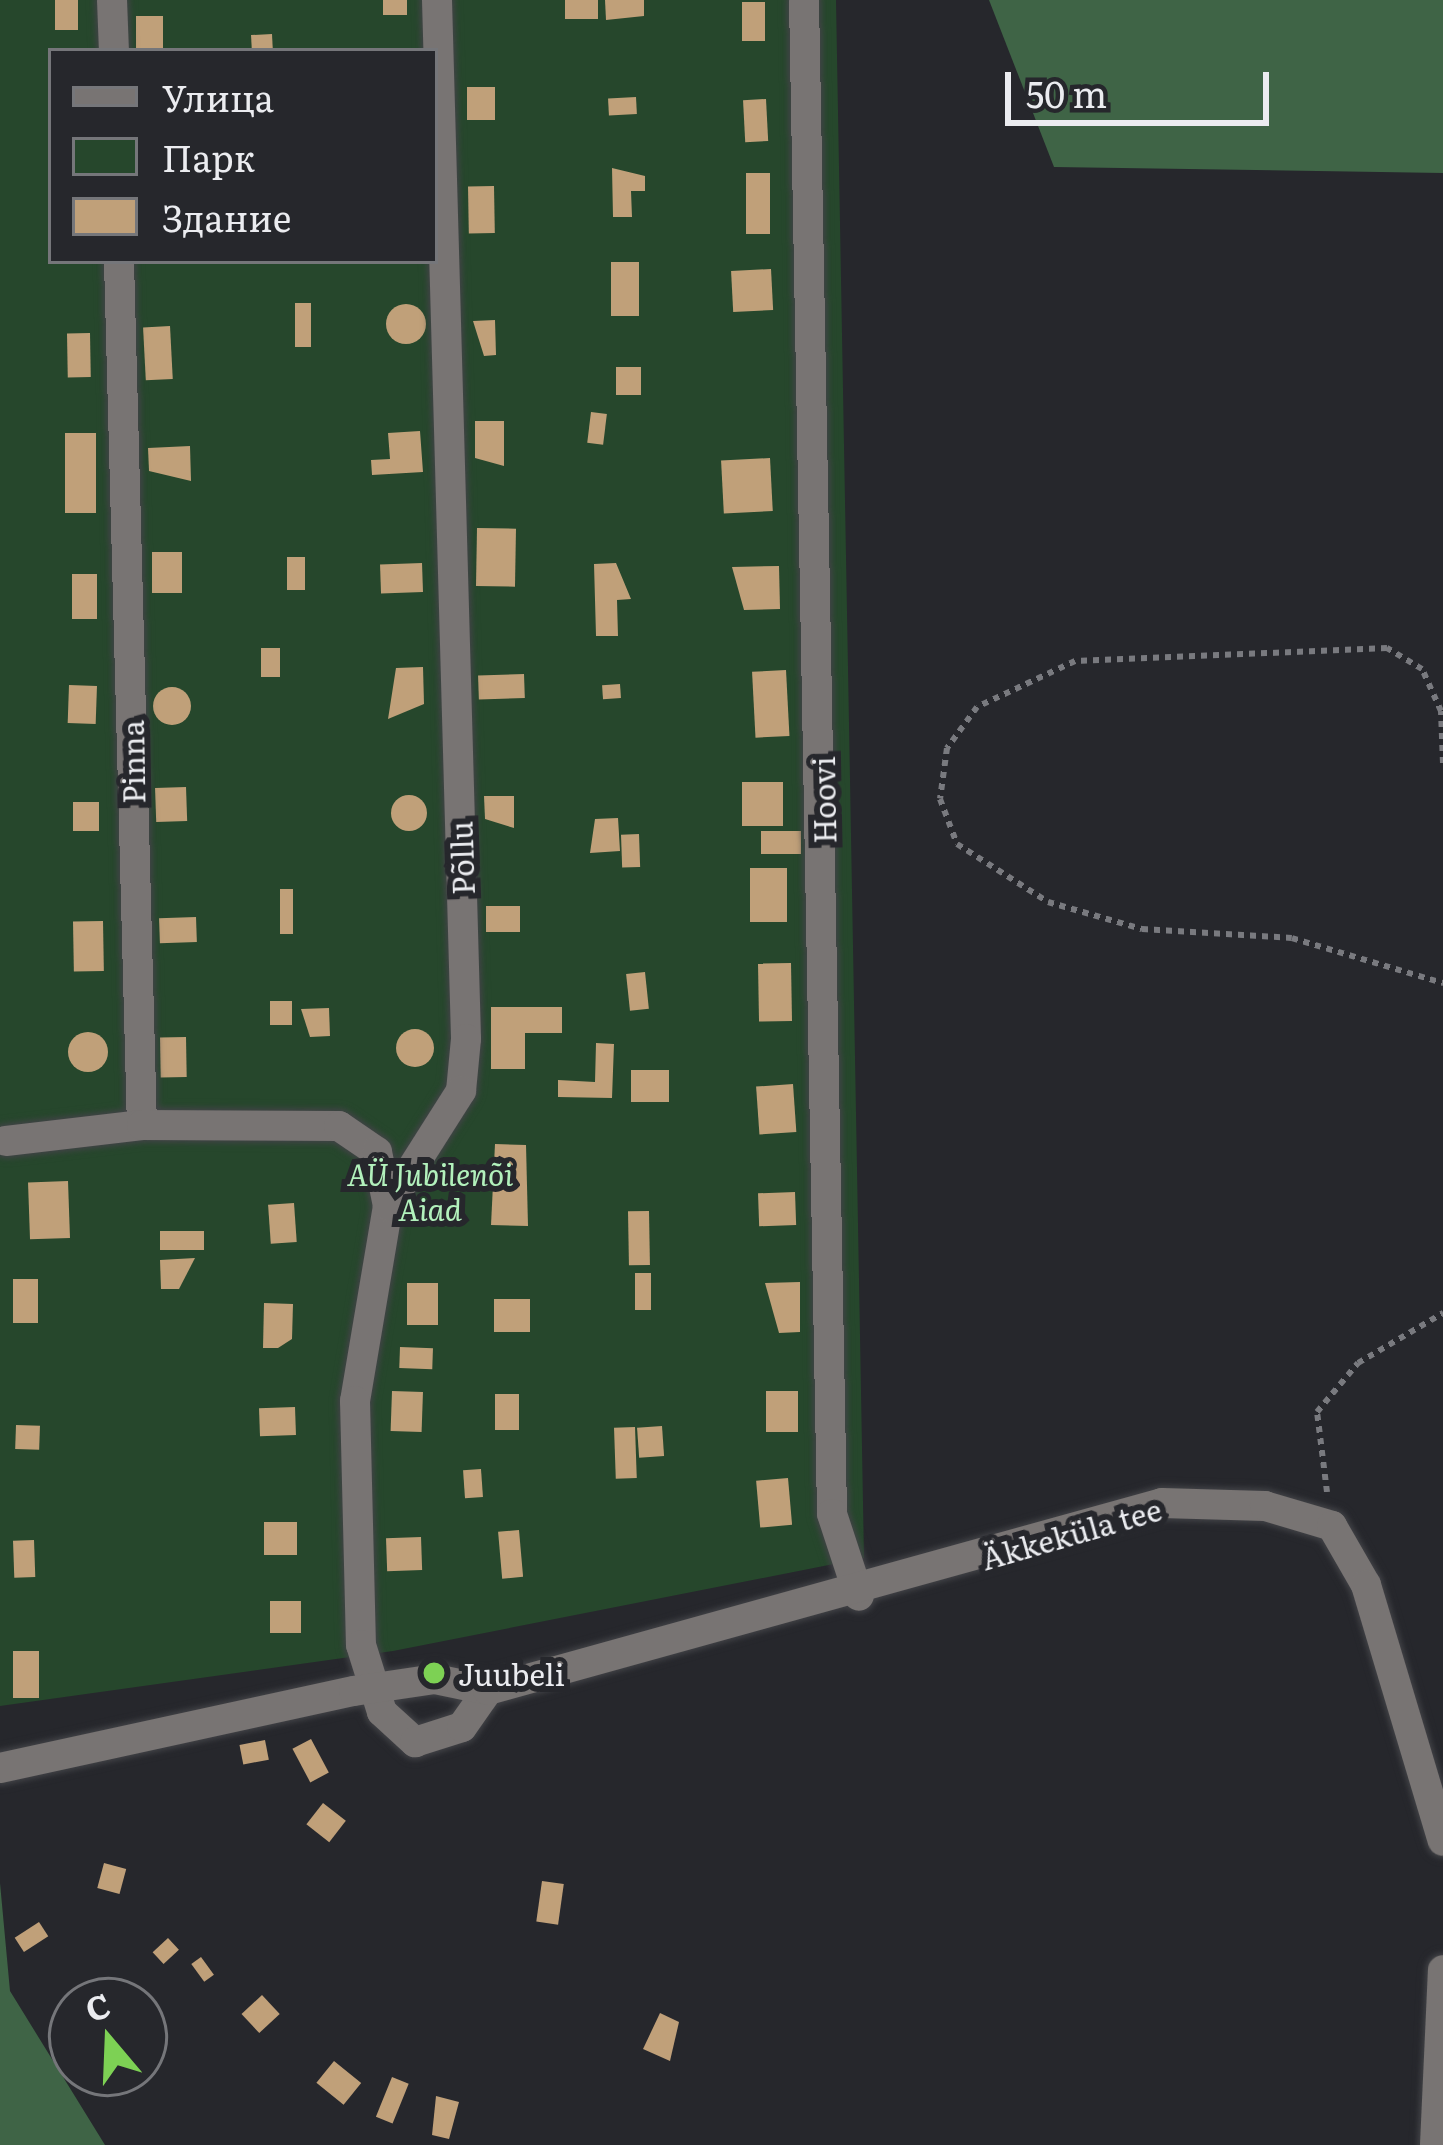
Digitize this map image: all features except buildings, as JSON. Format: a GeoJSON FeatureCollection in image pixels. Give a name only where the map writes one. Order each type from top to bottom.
{"type":"FeatureCollection","features":[{"type":"Feature","properties":{"kind":"street"},"geometry":{"type":"LineString","coordinates":[[112,0],[114,48]]}},
{"type":"Feature","properties":{"kind":"street","name":"Põllu"},"geometry":{"type":"LineString","coordinates":[[373,1690],[361,1645],[355,1401],[388,1206],[461,1091],[466,1039],[437,0]]}},
{"type":"Feature","properties":{"kind":"street","name":"Hoovi"},"geometry":{"type":"LineString","coordinates":[[804,0],[832,1514],[860,1596]]}},
{"type":"Feature","properties":{"kind":"street","name":"Pinna"},"geometry":{"type":"LineString","coordinates":[[119,264],[142,1126]]}},
{"type":"Feature","properties":{"kind":"street"},"geometry":{"type":"LineString","coordinates":[[5,1141],[142,1126],[339,1126],[377,1152],[388,1206]]}},
{"type":"Feature","properties":{"kind":"street","name":"Äkkeküla tee"},"geometry":{"type":"LineString","coordinates":[[0,1768],[435,1679],[488,1690],[860,1596],[1162,1503],[1265,1506],[1332,1526]]}},
{"type":"Feature","properties":{"kind":"street"},"geometry":{"type":"LineString","coordinates":[[1332,1526],[1366,1586],[1443,1841]]}},
{"type":"Feature","properties":{"kind":"street"},"geometry":{"type":"LineString","coordinates":[[373,1690],[415,1742],[462,1727],[488,1690]]}},
{"type":"Feature","properties":{"kind":"street"},"geometry":{"type":"LineString","coordinates":[[1435,2145],[1443,1970]]}},
{"type":"Feature","properties":{"kind":"path"},"geometry":{"type":"LineString","coordinates":[[1443,764],[1441,711],[1422,669],[1387,648],[1075,661],[977,707],[947,748],[940,799],[957,844],[1048,902],[1142,929],[1292,938],[1443,983]]}},
{"type":"Feature","properties":{"kind":"path"},"geometry":{"type":"LineString","coordinates":[[1332,1526],[1317,1412],[1358,1363],[1443,1313]]}},
{"type":"Feature","properties":{"kind":"green space","name":"AÜ Jubilenõi Aiad"},"geometry":{"type":"Polygon","coordinates":[[[0,0],[836,0],[864,1558],[393,1651],[0,1706],[0,0]]]}},
{"type":"Feature","properties":{"kind":"green space"},"geometry":{"type":"Polygon","coordinates":[[[989,0],[1443,0],[1443,173],[1054,167],[989,0]]]}},
{"type":"Feature","properties":{"kind":"green space"},"geometry":{"type":"Polygon","coordinates":[[[0,1883],[10,1991],[48,2053],[48,2097],[75,2097],[105,2145],[0,2145],[0,1883]]]}},
{"type":"Feature","properties":{"kind":"place","name":"Juubeli"},"geometry":{"type":"Point","coordinates":[434,1673]}}]}
